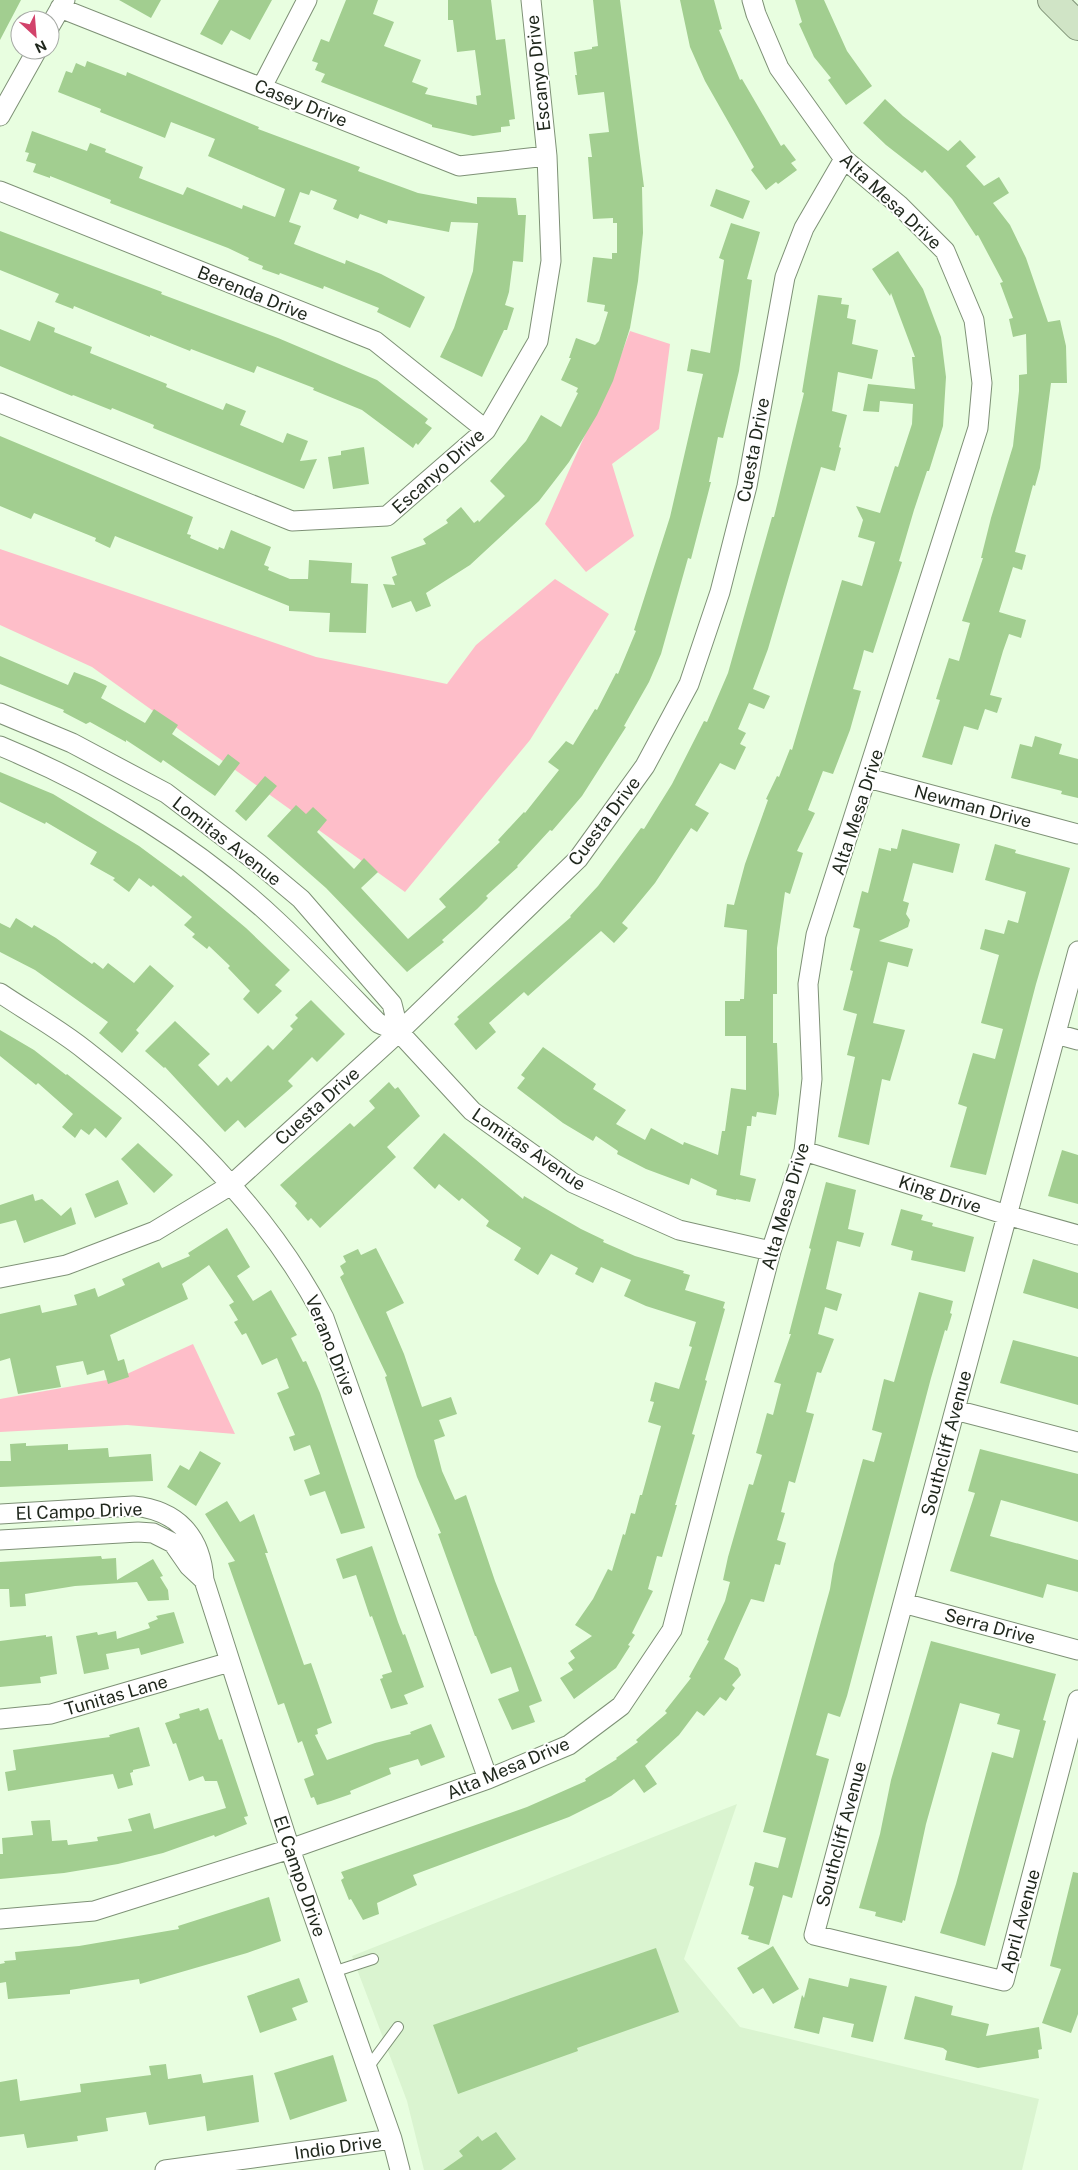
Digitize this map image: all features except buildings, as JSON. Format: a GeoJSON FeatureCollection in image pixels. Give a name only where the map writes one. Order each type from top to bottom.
{"type":"FeatureCollection","features":[{"type":"Feature","properties":{"kind":"main road"},"geometry":{"type":"LineString","coordinates":[[1052,0],[1078,26]]}},
{"type":"Feature","properties":{"kind":"street"},"geometry":{"type":"LineString","coordinates":[[262,87],[307,0]]}},
{"type":"Feature","properties":{"kind":"street","name":"Escanyo Drive"},"geometry":{"type":"LineString","coordinates":[[0,403],[292,521],[387,516],[486,430],[538,341],[551,261],[547,156],[531,0]]}},
{"type":"Feature","properties":{"kind":"street","name":"Alta Mesa Drive"},"geometry":{"type":"LineString","coordinates":[[0,1919],[94,1911],[290,1848],[488,1779],[569,1745],[621,1706],[672,1630],[771,1250],[804,1151],[812,1079],[808,984],[816,935],[868,778],[978,428],[982,383],[974,320],[944,251],[900,206],[844,159],[779,68],[752,0]]}},
{"type":"Feature","properties":{"kind":"street","name":"Casey Drive"},"geometry":{"type":"LineString","coordinates":[[62,4],[459,166],[547,156]]}},
{"type":"Feature","properties":{"kind":"street"},"geometry":{"type":"LineString","coordinates":[[0,116],[31,60]]}},
{"type":"Feature","properties":{"kind":"street","name":"Cuesta Drive"},"geometry":{"type":"LineString","coordinates":[[0,1278],[66,1265],[155,1231],[231,1185],[399,1032],[578,859],[645,766],[688,684],[720,592],[747,486],[785,278],[804,228],[844,159]]}},
{"type":"Feature","properties":{"kind":"street","name":"Berenda Drive"},"geometry":{"type":"LineString","coordinates":[[0,191],[374,342],[486,430]]}},
{"type":"Feature","properties":{"kind":"street","name":"Lomitas Avenue"},"geometry":{"type":"LineString","coordinates":[[0,713],[72,743],[166,793],[258,863],[301,899],[392,1004],[399,1032]]}},
{"type":"Feature","properties":{"kind":"street","name":"Lomitas Avenue"},"geometry":{"type":"LineString","coordinates":[[0,746],[29,758],[144,819],[206,863],[280,923],[378,1023],[399,1032],[472,1112],[573,1183],[679,1230],[771,1250]]}},
{"type":"Feature","properties":{"kind":"street","name":"Newman Drive"},"geometry":{"type":"LineString","coordinates":[[868,778],[1078,834]]}},
{"type":"Feature","properties":{"kind":"street","name":"Southcliff Avenue"},"geometry":{"type":"LineString","coordinates":[[814,1935],[1078,951]]}},
{"type":"Feature","properties":{"kind":"street","name":"Verano Drive"},"geometry":{"type":"LineString","coordinates":[[0,993],[84,1049],[161,1114],[231,1185],[303,1278],[324,1318],[488,1779]]}},
{"type":"Feature","properties":{"kind":"street"},"geometry":{"type":"LineString","coordinates":[[1056,1034],[1078,1040]]}},
{"type":"Feature","properties":{"kind":"street","name":"King Drive"},"geometry":{"type":"LineString","coordinates":[[804,1151],[1007,1216],[1078,1235]]}},
{"type":"Feature","properties":{"kind":"street"},"geometry":{"type":"LineString","coordinates":[[955,1410],[1078,1442]]}},
{"type":"Feature","properties":{"kind":"street","name":"El Campo Drive"},"geometry":{"type":"LineString","coordinates":[[0,1514],[133,1506],[152,1508],[170,1516],[189,1533],[203,1559],[204,1580],[230,1662],[290,1848],[392,2139],[400,2170]]}},
{"type":"Feature","properties":{"kind":"street","name":"El Campo Drive"},"geometry":{"type":"LineString","coordinates":[[0,1540],[138,1532],[154,1533],[172,1543],[188,1566],[204,1580]]}},
{"type":"Feature","properties":{"kind":"street","name":"Serra Drive"},"geometry":{"type":"LineString","coordinates":[[903,1603],[1078,1650]]}},
{"type":"Feature","properties":{"kind":"street","name":"Tunitas Lane"},"geometry":{"type":"LineString","coordinates":[[0,1719],[51,1714],[230,1662]]}},
{"type":"Feature","properties":{"kind":"street","name":"April Avenue"},"geometry":{"type":"LineString","coordinates":[[814,1935],[1004,1981],[1078,1700]]}},
{"type":"Feature","properties":{"kind":"street","name":"Indio Drive"},"geometry":{"type":"LineString","coordinates":[[165,2170],[392,2139]]}},
{"type":"Feature","properties":{"kind":"lane"},"geometry":{"type":"LineString","coordinates":[[333,1972],[373,1959]]}},
{"type":"Feature","properties":{"kind":"lane"},"geometry":{"type":"LineString","coordinates":[[367,2069],[398,2027]]}},
{"type":"Feature","properties":{"kind":"shaded area"},"geometry":{"type":"Polygon","coordinates":[[[630,331],[670,344],[659,429],[612,464],[634,536],[586,572],[545,524],[630,331]]]}},
{"type":"Feature","properties":{"kind":"shaded area"},"geometry":{"type":"Polygon","coordinates":[[[0,549],[316,657],[447,684],[476,645],[555,579],[609,614],[530,740],[405,892],[92,667],[0,625],[0,549]]]}},
{"type":"Feature","properties":{"kind":"shaded area"},"geometry":{"type":"Polygon","coordinates":[[[193,1344],[235,1434],[127,1425],[0,1432],[0,1399],[118,1378],[193,1344]]]}},
{"type":"Feature","properties":{"kind":"shaded area"},"geometry":{"type":"Polygon","coordinates":[[[737,1804],[684,1959],[740,2027],[1039,2099],[1022,2170],[424,2170],[407,2101],[352,1956],[737,1804]]]}}]}
